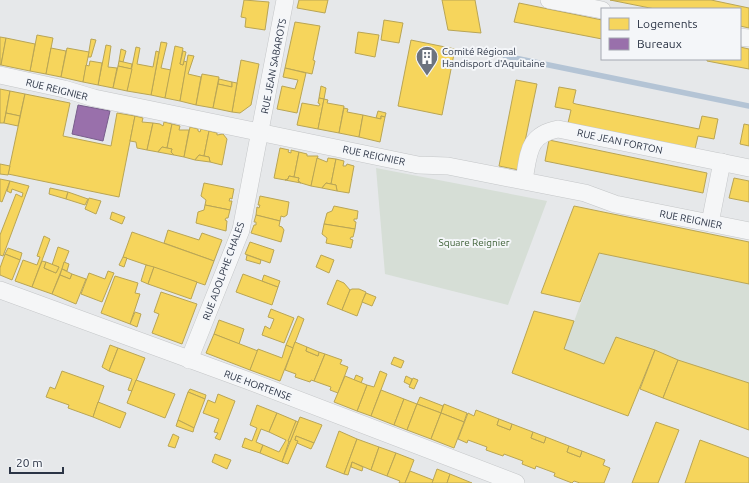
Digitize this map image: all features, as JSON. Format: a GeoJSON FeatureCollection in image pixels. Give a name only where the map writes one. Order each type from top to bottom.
{"type":"FeatureCollection","features":[{"type":"Feature","properties":{"kind":"street","name":"RUE JEAN SABAROTS"},"geometry":{"type":"LineString","coordinates":[[260,132],[285,0]]}},
{"type":"Feature","properties":{"kind":"street"},"geometry":{"type":"LineString","coordinates":[[549,0],[601,10]]}},
{"type":"Feature","properties":{"kind":"street","name":"RUE REIGNIER"},"geometry":{"type":"LineString","coordinates":[[0,75],[51,86],[94,98],[418,164],[448,166],[585,192],[615,204],[749,231]]}},
{"type":"Feature","properties":{"kind":"street","name":"RUE JEAN FORTON"},"geometry":{"type":"LineString","coordinates":[[524,180],[530,147],[536,138],[547,131],[558,129],[749,168]]}},
{"type":"Feature","properties":{"kind":"street","name":"RUE ADOLPHE CHALES"},"geometry":{"type":"LineString","coordinates":[[189,360],[241,230],[260,132]]}},
{"type":"Feature","properties":{"kind":"street"},"geometry":{"type":"LineString","coordinates":[[710,223],[722,162]]}},
{"type":"Feature","properties":{"kind":"street","name":"RUE HORTENSE"},"geometry":{"type":"LineString","coordinates":[[0,290],[249,381],[516,483]]}},
{"type":"Feature","properties":{"kind":"green space","name":"Square Reignier"},"geometry":{"type":"Polygon","coordinates":[[[376,168],[547,201],[508,305],[385,274],[376,168]]]}},
{"type":"Feature","properties":{"kind":"green space"},"geometry":{"type":"Polygon","coordinates":[[[599,253],[749,284],[749,383],[678,360],[617,337],[604,364],[564,349],[599,253]]]}},
{"type":"Feature","properties":{"kind":"building: Logements"},"geometry":{"type":"Polygon","coordinates":[[[244,0],[269,2],[265,30],[245,27],[246,18],[241,17],[244,0]]]}},
{"type":"Feature","properties":{"kind":"building: Logements"},"geometry":{"type":"Polygon","coordinates":[[[299,0],[328,0],[325,13],[297,8],[299,0]]]}},
{"type":"Feature","properties":{"kind":"building: Logements"},"geometry":{"type":"Polygon","coordinates":[[[442,0],[475,0],[481,33],[448,30],[442,0]]]}},
{"type":"Feature","properties":{"kind":"building: Logements"},"geometry":{"type":"Polygon","coordinates":[[[610,0],[711,0],[749,8],[749,28],[741,26],[741,8],[650,8],[610,0]]]}},
{"type":"Feature","properties":{"kind":"building: Logements"},"geometry":{"type":"Polygon","coordinates":[[[519,3],[601,20],[601,39],[514,22],[519,3]]]}},
{"type":"Feature","properties":{"kind":"building: Logements"},"geometry":{"type":"Polygon","coordinates":[[[384,20],[403,23],[399,43],[381,40],[384,20]]]}},
{"type":"Feature","properties":{"kind":"building: Logements"},"geometry":{"type":"Polygon","coordinates":[[[295,22],[320,26],[313,60],[315,61],[312,74],[285,68],[295,22]]]}},
{"type":"Feature","properties":{"kind":"building: Logements"},"geometry":{"type":"Polygon","coordinates":[[[358,32],[379,35],[375,57],[355,53],[358,32]]]}},
{"type":"Feature","properties":{"kind":"building: Logements"},"geometry":{"type":"Polygon","coordinates":[[[37,35],[53,38],[46,74],[30,71],[37,35]]]}},
{"type":"Feature","properties":{"kind":"building: Logements"},"geometry":{"type":"Polygon","coordinates":[[[0,37],[6,38],[1,65],[0,65],[0,37]]]}},
{"type":"Feature","properties":{"kind":"building: Logements"},"geometry":{"type":"Polygon","coordinates":[[[6,38],[35,44],[30,71],[1,65],[6,38]]]}},
{"type":"Feature","properties":{"kind":"building: Logements"},"geometry":{"type":"Polygon","coordinates":[[[91,39],[96,40],[91,57],[88,57],[91,39]]]}},
{"type":"Feature","properties":{"kind":"building: Logements","name":"Comité Régional Handisport d'Aquitaine"},"geometry":{"type":"Polygon","coordinates":[[[411,40],[455,49],[442,115],[398,106],[411,40]]]}},
{"type":"Feature","properties":{"kind":"building: Logements"},"geometry":{"type":"Polygon","coordinates":[[[161,42],[167,43],[161,68],[171,70],[165,98],[151,95],[161,42]]]}},
{"type":"Feature","properties":{"kind":"building: Logements"},"geometry":{"type":"Polygon","coordinates":[[[106,45],[111,46],[108,67],[117,68],[113,88],[98,85],[106,45]]]}},
{"type":"Feature","properties":{"kind":"building: Logements"},"geometry":{"type":"Polygon","coordinates":[[[175,46],[183,48],[180,64],[183,65],[184,61],[187,62],[180,101],[165,98],[175,46]]]}},
{"type":"Feature","properties":{"kind":"building: Logements"},"geometry":{"type":"Polygon","coordinates":[[[136,47],[140,48],[137,64],[153,67],[156,51],[159,52],[151,95],[127,91],[136,47]]]}},
{"type":"Feature","properties":{"kind":"building: Logements"},"geometry":{"type":"Polygon","coordinates":[[[741,47],[749,49],[749,69],[707,61],[741,60],[741,47]]]}},
{"type":"Feature","properties":{"kind":"building: Logements"},"geometry":{"type":"Polygon","coordinates":[[[51,48],[66,51],[61,77],[46,74],[51,48]]]}},
{"type":"Feature","properties":{"kind":"building: Logements"},"geometry":{"type":"Polygon","coordinates":[[[67,48],[89,52],[83,82],[61,77],[67,48]]]}},
{"type":"Feature","properties":{"kind":"building: Logements"},"geometry":{"type":"Polygon","coordinates":[[[121,49],[126,51],[123,62],[119,61],[121,49]]]}},
{"type":"Feature","properties":{"kind":"building: Logements"},"geometry":{"type":"Polygon","coordinates":[[[183,51],[186,52],[183,65],[180,64],[183,51]]]}},
{"type":"Feature","properties":{"kind":"building: Logements"},"geometry":{"type":"Polygon","coordinates":[[[188,55],[194,56],[188,74],[201,77],[196,105],[180,101],[188,55]]]}},
{"type":"Feature","properties":{"kind":"building: Logements"},"geometry":{"type":"Polygon","coordinates":[[[241,60],[259,64],[251,105],[240,113],[232,112],[241,60]]]}},
{"type":"Feature","properties":{"kind":"building: Logements"},"geometry":{"type":"Polygon","coordinates":[[[90,61],[102,63],[98,85],[83,82],[86,65],[89,66],[90,61]]]}},
{"type":"Feature","properties":{"kind":"building: Logements"},"geometry":{"type":"Polygon","coordinates":[[[119,61],[132,64],[131,69],[118,66],[119,61]]]}},
{"type":"Feature","properties":{"kind":"building: Logements"},"geometry":{"type":"Polygon","coordinates":[[[118,66],[132,69],[127,91],[113,88],[118,66]]]}},
{"type":"Feature","properties":{"kind":"building: Logements"},"geometry":{"type":"Polygon","coordinates":[[[285,68],[306,73],[297,113],[277,109],[282,86],[295,89],[298,80],[283,77],[285,68]]]}},
{"type":"Feature","properties":{"kind":"building: Logements"},"geometry":{"type":"Polygon","coordinates":[[[202,74],[219,77],[213,108],[196,105],[202,74]]]}},
{"type":"Feature","properties":{"kind":"building: Logements"},"geometry":{"type":"Polygon","coordinates":[[[219,79],[232,82],[232,87],[218,84],[219,79]]]}},
{"type":"Feature","properties":{"kind":"building: Logements"},"geometry":{"type":"Polygon","coordinates":[[[516,80],[537,84],[519,170],[499,166],[516,80]]]}},
{"type":"Feature","properties":{"kind":"building: Logements"},"geometry":{"type":"Polygon","coordinates":[[[232,82],[237,83],[232,112],[213,108],[218,84],[232,87],[232,82]]]}},
{"type":"Feature","properties":{"kind":"building: Logements"},"geometry":{"type":"Polygon","coordinates":[[[321,86],[326,88],[324,99],[319,98],[321,86]]]}},
{"type":"Feature","properties":{"kind":"building: Logements"},"geometry":{"type":"Polygon","coordinates":[[[559,87],[576,90],[573,103],[576,104],[699,129],[702,116],[718,119],[714,139],[698,136],[695,149],[568,123],[571,110],[555,107],[559,87]]]}},
{"type":"Feature","properties":{"kind":"building: Logements"},"geometry":{"type":"Polygon","coordinates":[[[0,89],[10,91],[4,123],[0,123],[0,89]]]}},
{"type":"Feature","properties":{"kind":"building: Logements"},"geometry":{"type":"Polygon","coordinates":[[[10,91],[25,94],[20,116],[6,113],[10,91]]]}},
{"type":"Feature","properties":{"kind":"building: Logements"},"geometry":{"type":"Polygon","coordinates":[[[25,94],[70,103],[63,136],[111,146],[117,113],[135,116],[119,197],[8,174],[25,94]]]}},
{"type":"Feature","properties":{"kind":"building: Logements"},"geometry":{"type":"Polygon","coordinates":[[[319,98],[324,99],[318,129],[297,125],[302,103],[319,106],[319,98]]]}},
{"type":"Feature","properties":{"kind":"building: Logements"},"geometry":{"type":"Polygon","coordinates":[[[324,99],[328,100],[327,103],[344,106],[339,133],[318,129],[324,99]]]}},
{"type":"Feature","properties":{"kind":"building: Logements"},"geometry":{"type":"Polygon","coordinates":[[[344,108],[348,109],[347,112],[363,115],[359,137],[339,133],[344,108]]]}},
{"type":"Feature","properties":{"kind":"building: Logements"},"geometry":{"type":"Polygon","coordinates":[[[378,111],[386,113],[385,117],[381,116],[381,119],[376,118],[378,111]]]}},
{"type":"Feature","properties":{"kind":"building: Logements"},"geometry":{"type":"Polygon","coordinates":[[[6,113],[20,116],[18,126],[4,123],[6,113]]]}},
{"type":"Feature","properties":{"kind":"building: Logements"},"geometry":{"type":"Polygon","coordinates":[[[363,115],[381,119],[381,116],[385,117],[380,142],[359,137],[363,115]]]}},
{"type":"Feature","properties":{"kind":"building: Logements"},"geometry":{"type":"Polygon","coordinates":[[[135,116],[143,118],[142,122],[153,123],[147,150],[137,148],[136,142],[130,141],[135,116]]]}},
{"type":"Feature","properties":{"kind":"building: Logements"},"geometry":{"type":"Polygon","coordinates":[[[164,122],[172,124],[167,148],[162,147],[158,152],[147,150],[153,123],[163,126],[164,122]]]}},
{"type":"Feature","properties":{"kind":"building: Logements"},"geometry":{"type":"Polygon","coordinates":[[[172,124],[180,126],[179,130],[189,130],[184,157],[174,155],[171,152],[172,149],[167,148],[172,124]]]}},
{"type":"Feature","properties":{"kind":"building: Logements"},"geometry":{"type":"Polygon","coordinates":[[[744,124],[749,125],[749,146],[740,144],[744,124]]]}},
{"type":"Feature","properties":{"kind":"building: Logements"},"geometry":{"type":"Polygon","coordinates":[[[190,127],[198,129],[200,132],[201,129],[209,131],[204,156],[199,155],[195,160],[184,157],[190,127]]]}},
{"type":"Feature","properties":{"kind":"building: Logements"},"geometry":{"type":"Polygon","coordinates":[[[209,131],[217,133],[217,135],[223,134],[227,139],[222,165],[210,162],[209,157],[204,156],[209,131]]]}},
{"type":"Feature","properties":{"kind":"building: Logements"},"geometry":{"type":"Polygon","coordinates":[[[549,140],[707,173],[703,193],[545,161],[549,140]]]}},
{"type":"Feature","properties":{"kind":"building: Logements"},"geometry":{"type":"Polygon","coordinates":[[[162,147],[172,149],[171,152],[174,155],[158,152],[162,147]]]}},
{"type":"Feature","properties":{"kind":"building: Logements"},"geometry":{"type":"Polygon","coordinates":[[[280,148],[289,150],[288,152],[291,153],[291,150],[299,152],[294,177],[289,176],[288,179],[285,180],[274,178],[280,148]]]}},
{"type":"Feature","properties":{"kind":"building: Logements"},"geometry":{"type":"Polygon","coordinates":[[[299,152],[307,154],[307,156],[318,156],[311,186],[301,183],[298,181],[299,178],[294,177],[299,152]]]}},
{"type":"Feature","properties":{"kind":"building: Logements"},"geometry":{"type":"Polygon","coordinates":[[[199,155],[209,157],[210,162],[195,160],[199,155]]]}},
{"type":"Feature","properties":{"kind":"building: Logements"},"geometry":{"type":"Polygon","coordinates":[[[317,158],[327,162],[328,158],[336,159],[331,184],[326,183],[322,188],[311,186],[317,158]]]}},
{"type":"Feature","properties":{"kind":"building: Logements"},"geometry":{"type":"Polygon","coordinates":[[[336,159],[344,161],[343,166],[346,166],[347,164],[354,166],[349,193],[337,191],[336,185],[331,184],[336,159]]]}},
{"type":"Feature","properties":{"kind":"building: Logements"},"geometry":{"type":"Polygon","coordinates":[[[0,164],[10,166],[8,175],[0,174],[0,164]]]}},
{"type":"Feature","properties":{"kind":"building: Logements"},"geometry":{"type":"Polygon","coordinates":[[[289,176],[299,178],[298,181],[301,183],[285,180],[288,179],[289,176]]]}},
{"type":"Feature","properties":{"kind":"building: Logements"},"geometry":{"type":"Polygon","coordinates":[[[734,178],[749,181],[749,202],[729,198],[734,178]]]}},
{"type":"Feature","properties":{"kind":"building: Logements"},"geometry":{"type":"Polygon","coordinates":[[[0,179],[10,181],[2,202],[0,201],[0,179]]]}},
{"type":"Feature","properties":{"kind":"building: Logements"},"geometry":{"type":"Polygon","coordinates":[[[10,181],[29,186],[3,256],[0,255],[0,235],[16,194],[22,197],[23,193],[12,189],[11,193],[7,191],[10,181]]]}},
{"type":"Feature","properties":{"kind":"building: Logements"},"geometry":{"type":"Polygon","coordinates":[[[204,183],[234,189],[232,199],[230,198],[229,201],[232,201],[230,210],[205,205],[206,200],[201,196],[204,183]]]}},
{"type":"Feature","properties":{"kind":"building: Logements"},"geometry":{"type":"Polygon","coordinates":[[[326,183],[336,185],[337,191],[322,188],[326,183]]]}},
{"type":"Feature","properties":{"kind":"building: Logements"},"geometry":{"type":"Polygon","coordinates":[[[50,188],[68,192],[66,199],[49,194],[50,188]]]}},
{"type":"Feature","properties":{"kind":"building: Logements"},"geometry":{"type":"Polygon","coordinates":[[[68,192],[88,199],[85,205],[66,199],[68,192]]]}},
{"type":"Feature","properties":{"kind":"building: Logements"},"geometry":{"type":"Polygon","coordinates":[[[260,196],[289,202],[287,215],[284,217],[281,216],[280,221],[256,215],[257,207],[259,208],[260,205],[258,205],[260,196]]]}},
{"type":"Feature","properties":{"kind":"building: Logements"},"geometry":{"type":"Polygon","coordinates":[[[89,198],[101,201],[96,214],[85,209],[89,198]]]}},
{"type":"Feature","properties":{"kind":"building: Logements"},"geometry":{"type":"Polygon","coordinates":[[[205,205],[230,210],[228,218],[225,220],[227,221],[226,231],[196,223],[198,212],[204,210],[205,205]]]}},
{"type":"Feature","properties":{"kind":"building: Logements"},"geometry":{"type":"Polygon","coordinates":[[[334,206],[358,211],[357,219],[354,219],[356,222],[355,229],[324,224],[327,213],[332,211],[334,206]]]}},
{"type":"Feature","properties":{"kind":"building: Logements"},"geometry":{"type":"Polygon","coordinates":[[[574,206],[749,242],[749,284],[599,253],[580,302],[541,293],[574,206]]]}},
{"type":"Feature","properties":{"kind":"building: Logements"},"geometry":{"type":"Polygon","coordinates":[[[112,212],[125,217],[122,224],[110,219],[112,212]]]}},
{"type":"Feature","properties":{"kind":"building: Logements"},"geometry":{"type":"Polygon","coordinates":[[[256,215],[280,221],[279,226],[284,230],[281,242],[251,233],[254,225],[256,225],[256,222],[254,222],[256,215]]]}},
{"type":"Feature","properties":{"kind":"building: Logements"},"geometry":{"type":"Polygon","coordinates":[[[324,224],[355,229],[353,237],[350,239],[353,240],[351,248],[326,243],[327,238],[322,234],[324,224]]]}},
{"type":"Feature","properties":{"kind":"building: Logements"},"geometry":{"type":"Polygon","coordinates":[[[168,230],[199,240],[202,233],[222,240],[214,261],[164,243],[168,230]]]}},
{"type":"Feature","properties":{"kind":"building: Logements"},"geometry":{"type":"Polygon","coordinates":[[[132,232],[214,261],[205,285],[123,257],[132,232]]]}},
{"type":"Feature","properties":{"kind":"building: Logements"},"geometry":{"type":"Polygon","coordinates":[[[44,236],[50,239],[32,287],[15,281],[23,260],[37,265],[40,257],[37,256],[44,236]]]}},
{"type":"Feature","properties":{"kind":"building: Logements"},"geometry":{"type":"Polygon","coordinates":[[[250,242],[274,250],[270,263],[245,254],[250,242]]]}},
{"type":"Feature","properties":{"kind":"building: Logements"},"geometry":{"type":"Polygon","coordinates":[[[58,247],[69,251],[52,294],[32,287],[42,261],[46,262],[44,268],[56,273],[59,267],[52,265],[58,247]]]}},
{"type":"Feature","properties":{"kind":"building: Logements"},"geometry":{"type":"Polygon","coordinates":[[[8,248],[22,253],[20,260],[5,254],[8,248]]]}},
{"type":"Feature","properties":{"kind":"building: Logements"},"geometry":{"type":"Polygon","coordinates":[[[5,254],[20,260],[12,280],[0,275],[0,268],[5,254]]]}},
{"type":"Feature","properties":{"kind":"building: Logements"},"geometry":{"type":"Polygon","coordinates":[[[247,255],[261,260],[260,264],[246,260],[247,255]]]}},
{"type":"Feature","properties":{"kind":"building: Logements"},"geometry":{"type":"Polygon","coordinates":[[[321,255],[334,260],[329,273],[316,267],[321,255]]]}},
{"type":"Feature","properties":{"kind":"building: Logements"},"geometry":{"type":"Polygon","coordinates":[[[123,257],[127,258],[124,267],[119,265],[123,257]]]}},
{"type":"Feature","properties":{"kind":"building: Logements"},"geometry":{"type":"Polygon","coordinates":[[[46,262],[59,267],[56,273],[44,268],[46,262]]]}},
{"type":"Feature","properties":{"kind":"building: Logements"},"geometry":{"type":"Polygon","coordinates":[[[64,262],[69,264],[67,271],[62,269],[64,262]]]}},
{"type":"Feature","properties":{"kind":"building: Logements"},"geometry":{"type":"Polygon","coordinates":[[[146,265],[154,267],[148,284],[141,281],[146,265]]]}},
{"type":"Feature","properties":{"kind":"building: Logements"},"geometry":{"type":"Polygon","coordinates":[[[154,267],[197,282],[191,299],[148,284],[154,267]]]}},
{"type":"Feature","properties":{"kind":"building: Logements"},"geometry":{"type":"Polygon","coordinates":[[[62,269],[72,274],[70,279],[60,275],[62,269]]]}},
{"type":"Feature","properties":{"kind":"building: Logements"},"geometry":{"type":"Polygon","coordinates":[[[108,271],[114,273],[102,302],[81,294],[89,273],[105,279],[108,271]]]}},
{"type":"Feature","properties":{"kind":"building: Logements"},"geometry":{"type":"Polygon","coordinates":[[[72,274],[86,279],[76,304],[52,294],[60,275],[70,279],[72,274]]]}},
{"type":"Feature","properties":{"kind":"building: Logements"},"geometry":{"type":"Polygon","coordinates":[[[243,274],[278,287],[272,305],[236,292],[243,274]]]}},
{"type":"Feature","properties":{"kind":"building: Logements"},"geometry":{"type":"Polygon","coordinates":[[[264,275],[280,281],[278,287],[262,281],[264,275]]]}},
{"type":"Feature","properties":{"kind":"building: Logements"},"geometry":{"type":"Polygon","coordinates":[[[115,276],[138,283],[135,293],[140,294],[130,324],[101,313],[115,276]]]}},
{"type":"Feature","properties":{"kind":"building: Logements"},"geometry":{"type":"Polygon","coordinates":[[[337,280],[344,283],[350,290],[342,310],[327,304],[337,280]]]}},
{"type":"Feature","properties":{"kind":"building: Logements"},"geometry":{"type":"Polygon","coordinates":[[[359,289],[366,292],[357,316],[342,310],[350,290],[359,289]]]}},
{"type":"Feature","properties":{"kind":"building: Logements"},"geometry":{"type":"Polygon","coordinates":[[[161,292],[197,304],[182,344],[152,333],[159,314],[154,312],[161,292]]]}},
{"type":"Feature","properties":{"kind":"building: Logements"},"geometry":{"type":"Polygon","coordinates":[[[366,293],[376,297],[372,306],[362,302],[366,293]]]}},
{"type":"Feature","properties":{"kind":"building: Logements"},"geometry":{"type":"Polygon","coordinates":[[[271,309],[294,318],[284,343],[262,335],[265,326],[270,329],[274,319],[268,317],[271,309]]]}},
{"type":"Feature","properties":{"kind":"building: Logements"},"geometry":{"type":"Polygon","coordinates":[[[534,311],[574,321],[564,349],[604,364],[616,337],[655,350],[628,416],[512,373],[534,311]]]}},
{"type":"Feature","properties":{"kind":"building: Logements"},"geometry":{"type":"Polygon","coordinates":[[[135,312],[141,314],[137,327],[130,324],[135,312]]]}},
{"type":"Feature","properties":{"kind":"building: Logements"},"geometry":{"type":"Polygon","coordinates":[[[298,316],[304,319],[293,348],[286,345],[298,316]]]}},
{"type":"Feature","properties":{"kind":"building: Logements"},"geometry":{"type":"Polygon","coordinates":[[[219,320],[244,329],[239,344],[214,334],[219,320]]]}},
{"type":"Feature","properties":{"kind":"building: Logements"},"geometry":{"type":"Polygon","coordinates":[[[214,334],[258,351],[250,370],[206,353],[214,334]]]}},
{"type":"Feature","properties":{"kind":"building: Logements"},"geometry":{"type":"Polygon","coordinates":[[[295,342],[307,347],[306,351],[318,356],[319,352],[325,354],[314,381],[311,380],[310,382],[295,377],[296,374],[285,370],[295,342]]]}},
{"type":"Feature","properties":{"kind":"building: Logements"},"geometry":{"type":"Polygon","coordinates":[[[110,345],[118,348],[109,371],[102,367],[110,345]]]}},
{"type":"Feature","properties":{"kind":"building: Logements"},"geometry":{"type":"Polygon","coordinates":[[[286,345],[293,348],[280,381],[250,370],[258,349],[282,358],[286,345]]]}},
{"type":"Feature","properties":{"kind":"building: Logements"},"geometry":{"type":"Polygon","coordinates":[[[307,347],[319,352],[318,356],[306,351],[307,347]]]}},
{"type":"Feature","properties":{"kind":"building: Logements"},"geometry":{"type":"Polygon","coordinates":[[[118,348],[145,358],[132,391],[128,390],[132,379],[109,371],[118,348]]]}},
{"type":"Feature","properties":{"kind":"building: Logements"},"geometry":{"type":"Polygon","coordinates":[[[655,350],[678,360],[663,398],[640,389],[655,350]]]}},
{"type":"Feature","properties":{"kind":"building: Logements"},"geometry":{"type":"Polygon","coordinates":[[[325,354],[342,360],[340,364],[348,367],[338,393],[330,390],[331,387],[314,381],[325,354]]]}},
{"type":"Feature","properties":{"kind":"building: Logements"},"geometry":{"type":"Polygon","coordinates":[[[394,357],[404,361],[401,368],[391,364],[394,357]]]}},
{"type":"Feature","properties":{"kind":"building: Logements"},"geometry":{"type":"Polygon","coordinates":[[[678,360],[749,383],[749,430],[663,398],[678,360]]]}},
{"type":"Feature","properties":{"kind":"building: Logements"},"geometry":{"type":"Polygon","coordinates":[[[62,371],[104,386],[93,417],[68,408],[69,405],[46,397],[50,387],[55,389],[62,371]]]}},
{"type":"Feature","properties":{"kind":"building: Logements"},"geometry":{"type":"Polygon","coordinates":[[[380,371],[387,374],[371,416],[357,411],[367,385],[374,387],[380,371]]]}},
{"type":"Feature","properties":{"kind":"building: Logements"},"geometry":{"type":"Polygon","coordinates":[[[356,375],[363,378],[361,383],[354,380],[356,375]]]}},
{"type":"Feature","properties":{"kind":"building: Logements"},"geometry":{"type":"Polygon","coordinates":[[[345,376],[367,385],[357,411],[334,402],[345,376]]]}},
{"type":"Feature","properties":{"kind":"building: Logements"},"geometry":{"type":"Polygon","coordinates":[[[406,376],[412,379],[410,385],[404,382],[406,376]]]}},
{"type":"Feature","properties":{"kind":"building: Logements"},"geometry":{"type":"Polygon","coordinates":[[[413,378],[418,380],[414,389],[409,387],[413,378]]]}},
{"type":"Feature","properties":{"kind":"building: Logements"},"geometry":{"type":"Polygon","coordinates":[[[136,380],[175,394],[165,418],[127,403],[136,380]]]}},
{"type":"Feature","properties":{"kind":"building: Logements"},"geometry":{"type":"Polygon","coordinates":[[[190,389],[206,395],[205,399],[188,392],[190,389]]]}},
{"type":"Feature","properties":{"kind":"building: Logements"},"geometry":{"type":"Polygon","coordinates":[[[381,390],[404,399],[394,425],[371,416],[381,390]]]}},
{"type":"Feature","properties":{"kind":"building: Logements"},"geometry":{"type":"Polygon","coordinates":[[[188,392],[205,399],[194,428],[178,420],[188,392]]]}},
{"type":"Feature","properties":{"kind":"building: Logements"},"geometry":{"type":"Polygon","coordinates":[[[218,394],[235,401],[220,440],[215,438],[218,433],[214,432],[219,419],[203,413],[208,400],[215,403],[218,394]]]}},
{"type":"Feature","properties":{"kind":"building: Logements"},"geometry":{"type":"Polygon","coordinates":[[[420,397],[443,406],[441,413],[417,404],[420,397]]]}},
{"type":"Feature","properties":{"kind":"building: Logements"},"geometry":{"type":"Polygon","coordinates":[[[404,399],[417,404],[407,430],[394,425],[404,399]]]}},
{"type":"Feature","properties":{"kind":"building: Logements"},"geometry":{"type":"Polygon","coordinates":[[[98,402],[126,413],[120,428],[93,417],[98,402]]]}},
{"type":"Feature","properties":{"kind":"building: Logements"},"geometry":{"type":"Polygon","coordinates":[[[417,404],[441,413],[431,439],[407,430],[417,404]]]}},
{"type":"Feature","properties":{"kind":"building: Logements"},"geometry":{"type":"Polygon","coordinates":[[[444,404],[467,413],[464,422],[441,413],[444,404]]]}},
{"type":"Feature","properties":{"kind":"building: Logements"},"geometry":{"type":"Polygon","coordinates":[[[257,405],[277,413],[269,432],[261,429],[256,442],[263,445],[260,453],[242,447],[245,438],[252,441],[257,428],[250,425],[257,405]]]}},
{"type":"Feature","properties":{"kind":"building: Logements"},"geometry":{"type":"Polygon","coordinates":[[[476,410],[499,419],[497,425],[510,430],[512,424],[533,432],[531,438],[544,443],[546,437],[569,446],[567,452],[580,457],[582,451],[605,460],[603,465],[610,468],[604,483],[580,483],[574,481],[572,483],[554,476],[555,473],[536,466],[535,469],[522,464],[523,461],[504,454],[503,456],[486,450],[487,447],[468,440],[467,443],[458,439],[468,413],[474,416],[476,410]]]}},
{"type":"Feature","properties":{"kind":"building: Logements"},"geometry":{"type":"Polygon","coordinates":[[[277,413],[296,421],[282,462],[260,453],[263,445],[279,452],[286,440],[269,432],[277,413]]]}},
{"type":"Feature","properties":{"kind":"building: Logements"},"geometry":{"type":"Polygon","coordinates":[[[441,413],[464,422],[454,448],[431,439],[441,413]]]}},
{"type":"Feature","properties":{"kind":"building: Logements"},"geometry":{"type":"Polygon","coordinates":[[[300,417],[322,425],[314,443],[296,436],[295,440],[298,441],[288,464],[282,462],[300,417]]]}},
{"type":"Feature","properties":{"kind":"building: Logements"},"geometry":{"type":"Polygon","coordinates":[[[499,419],[512,424],[510,430],[497,425],[499,419]]]}},
{"type":"Feature","properties":{"kind":"building: Logements"},"geometry":{"type":"Polygon","coordinates":[[[178,420],[194,428],[193,432],[176,426],[178,420]]]}},
{"type":"Feature","properties":{"kind":"building: Logements"},"geometry":{"type":"Polygon","coordinates":[[[296,421],[298,422],[290,442],[288,441],[296,421]]]}},
{"type":"Feature","properties":{"kind":"building: Logements"},"geometry":{"type":"Polygon","coordinates":[[[656,422],[679,430],[658,483],[632,483],[656,422]]]}},
{"type":"Feature","properties":{"kind":"building: Logements"},"geometry":{"type":"Polygon","coordinates":[[[339,431],[357,439],[344,474],[326,467],[339,431]]]}},
{"type":"Feature","properties":{"kind":"building: Logements"},"geometry":{"type":"Polygon","coordinates":[[[533,432],[546,437],[544,443],[531,438],[533,432]]]}},
{"type":"Feature","properties":{"kind":"building: Logements"},"geometry":{"type":"Polygon","coordinates":[[[173,434],[179,437],[175,448],[168,446],[173,434]]]}},
{"type":"Feature","properties":{"kind":"building: Logements"},"geometry":{"type":"Polygon","coordinates":[[[296,436],[314,443],[311,449],[297,443],[298,441],[295,440],[296,436]]]}},
{"type":"Feature","properties":{"kind":"building: Logements"},"geometry":{"type":"Polygon","coordinates":[[[357,439],[379,447],[371,470],[352,462],[348,475],[344,474],[357,439]]]}},
{"type":"Feature","properties":{"kind":"building: Logements"},"geometry":{"type":"Polygon","coordinates":[[[700,440],[749,458],[749,483],[685,483],[700,440]]]}},
{"type":"Feature","properties":{"kind":"building: Logements"},"geometry":{"type":"Polygon","coordinates":[[[569,446],[582,451],[580,457],[567,452],[569,446]]]}},
{"type":"Feature","properties":{"kind":"building: Logements"},"geometry":{"type":"Polygon","coordinates":[[[379,447],[396,453],[387,476],[371,470],[379,447]]]}},
{"type":"Feature","properties":{"kind":"building: Logements"},"geometry":{"type":"Polygon","coordinates":[[[396,453],[414,460],[405,483],[399,483],[400,481],[387,476],[396,453]]]}},
{"type":"Feature","properties":{"kind":"building: Logements"},"geometry":{"type":"Polygon","coordinates":[[[215,454],[231,460],[227,469],[212,462],[215,454]]]}},
{"type":"Feature","properties":{"kind":"building: Logements"},"geometry":{"type":"Polygon","coordinates":[[[352,462],[363,467],[362,471],[351,467],[352,462]]]}},
{"type":"Feature","properties":{"kind":"building: Logements"},"geometry":{"type":"Polygon","coordinates":[[[437,469],[450,474],[447,483],[432,483],[437,469]]]}},
{"type":"Feature","properties":{"kind":"building: Logements"},"geometry":{"type":"Polygon","coordinates":[[[410,471],[433,480],[432,483],[405,483],[410,471]]]}},
{"type":"Feature","properties":{"kind":"building: Logements"},"geometry":{"type":"Polygon","coordinates":[[[450,474],[472,483],[447,483],[450,474]]]}},
{"type":"Feature","properties":{"kind":"building: Bureaux"},"geometry":{"type":"Polygon","coordinates":[[[78,105],[110,111],[103,141],[72,134],[78,105]]]}},
{"type":"Feature","properties":{"kind":"waterway"},"geometry":{"type":"LineString","coordinates":[[505,56],[749,106]]}},
{"type":"Feature","properties":{"kind":"place","name":"Comité Régional Handisport d'Aquitaine"},"geometry":{"type":"Point","coordinates":[427,76]}}]}
